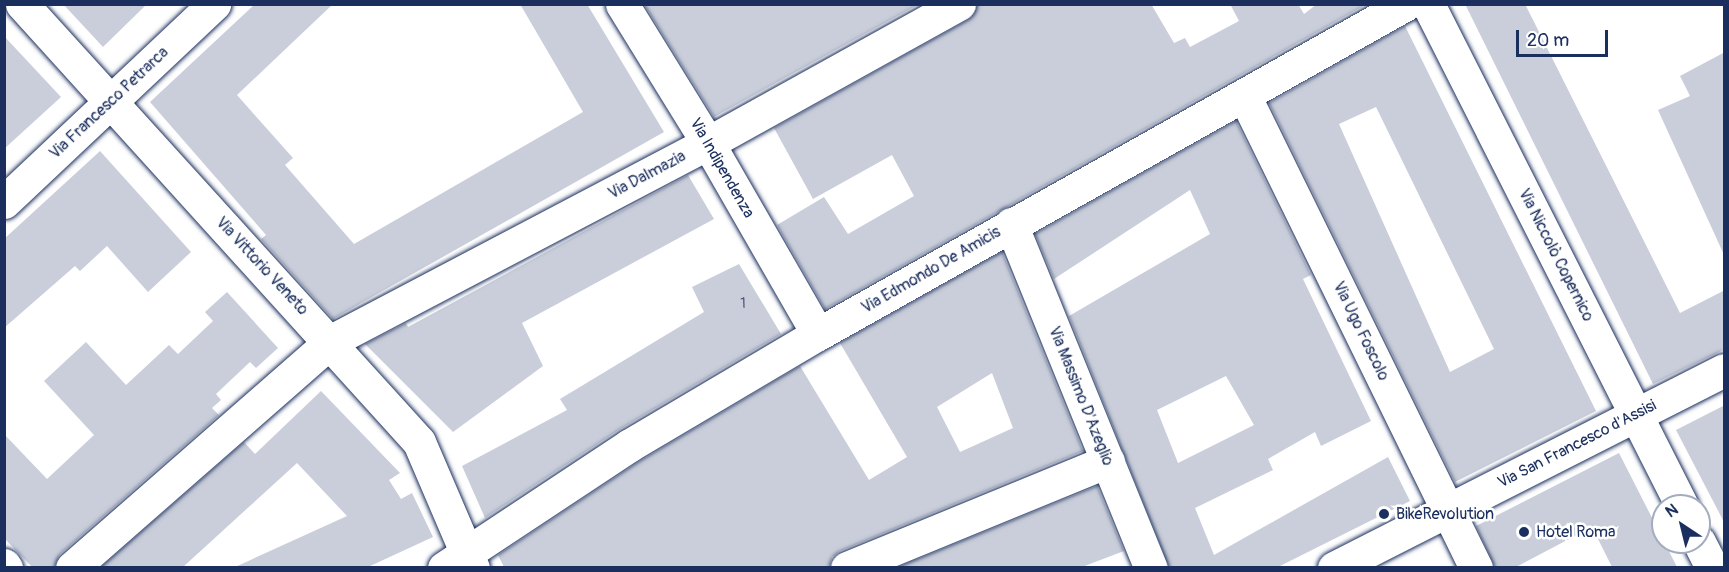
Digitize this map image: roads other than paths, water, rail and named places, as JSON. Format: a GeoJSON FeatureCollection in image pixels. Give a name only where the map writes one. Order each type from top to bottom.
{"type":"FeatureCollection","features":[{"type":"Feature","properties":{"kind":"street","name":"Via Vittorio Veneto"},"geometry":{"type":"LineString","coordinates":[[22,4],[331,341],[419,442],[461,562]]}},
{"type":"Feature","properties":{"kind":"street","name":"Via Francesco Petrarca"},"geometry":{"type":"LineString","coordinates":[[4,202],[214,4]]}},
{"type":"Feature","properties":{"kind":"street","name":"Via Indipendenza"},"geometry":{"type":"LineString","coordinates":[[622,4],[708,143],[818,334]]}},
{"type":"Feature","properties":{"kind":"street","name":"Via Dalmazia"},"geometry":{"type":"LineString","coordinates":[[72,567],[331,341],[708,143],[959,4]]}},
{"type":"Feature","properties":{"kind":"street","name":"Via Edmondo De Amicis"},"geometry":{"type":"LineString","coordinates":[[461,562],[630,445],[1011,224],[1406,4]]}},
{"type":"Feature","properties":{"kind":"street","name":"Via Niccolò Copernico"},"geometry":{"type":"LineString","coordinates":[[1428,4],[1676,494]]}},
{"type":"Feature","properties":{"kind":"street","name":"Via Ugo Foscolo"},"geometry":{"type":"LineString","coordinates":[[1244,94],[1450,509],[1476,567]]}},
{"type":"Feature","properties":{"kind":"street","name":"Via Massimo D'Azeglio"},"geometry":{"type":"LineString","coordinates":[[1011,224],[1151,567]]}},
{"type":"Feature","properties":{"kind":"street","name":"Via San Francesco d'Assisi"},"geometry":{"type":"LineString","coordinates":[[1334,567],[1725,370]]}},
{"type":"Feature","properties":{"kind":"street"},"geometry":{"type":"LineString","coordinates":[[847,567],[1108,461]]}},
{"type":"Feature","properties":{"kind":"place","name":"BikeRevolution"},"geometry":{"type":"Point","coordinates":[1384,514]}},
{"type":"Feature","properties":{"kind":"place","name":"Hotel Roma"},"geometry":{"type":"Point","coordinates":[1524,532]}}]}
